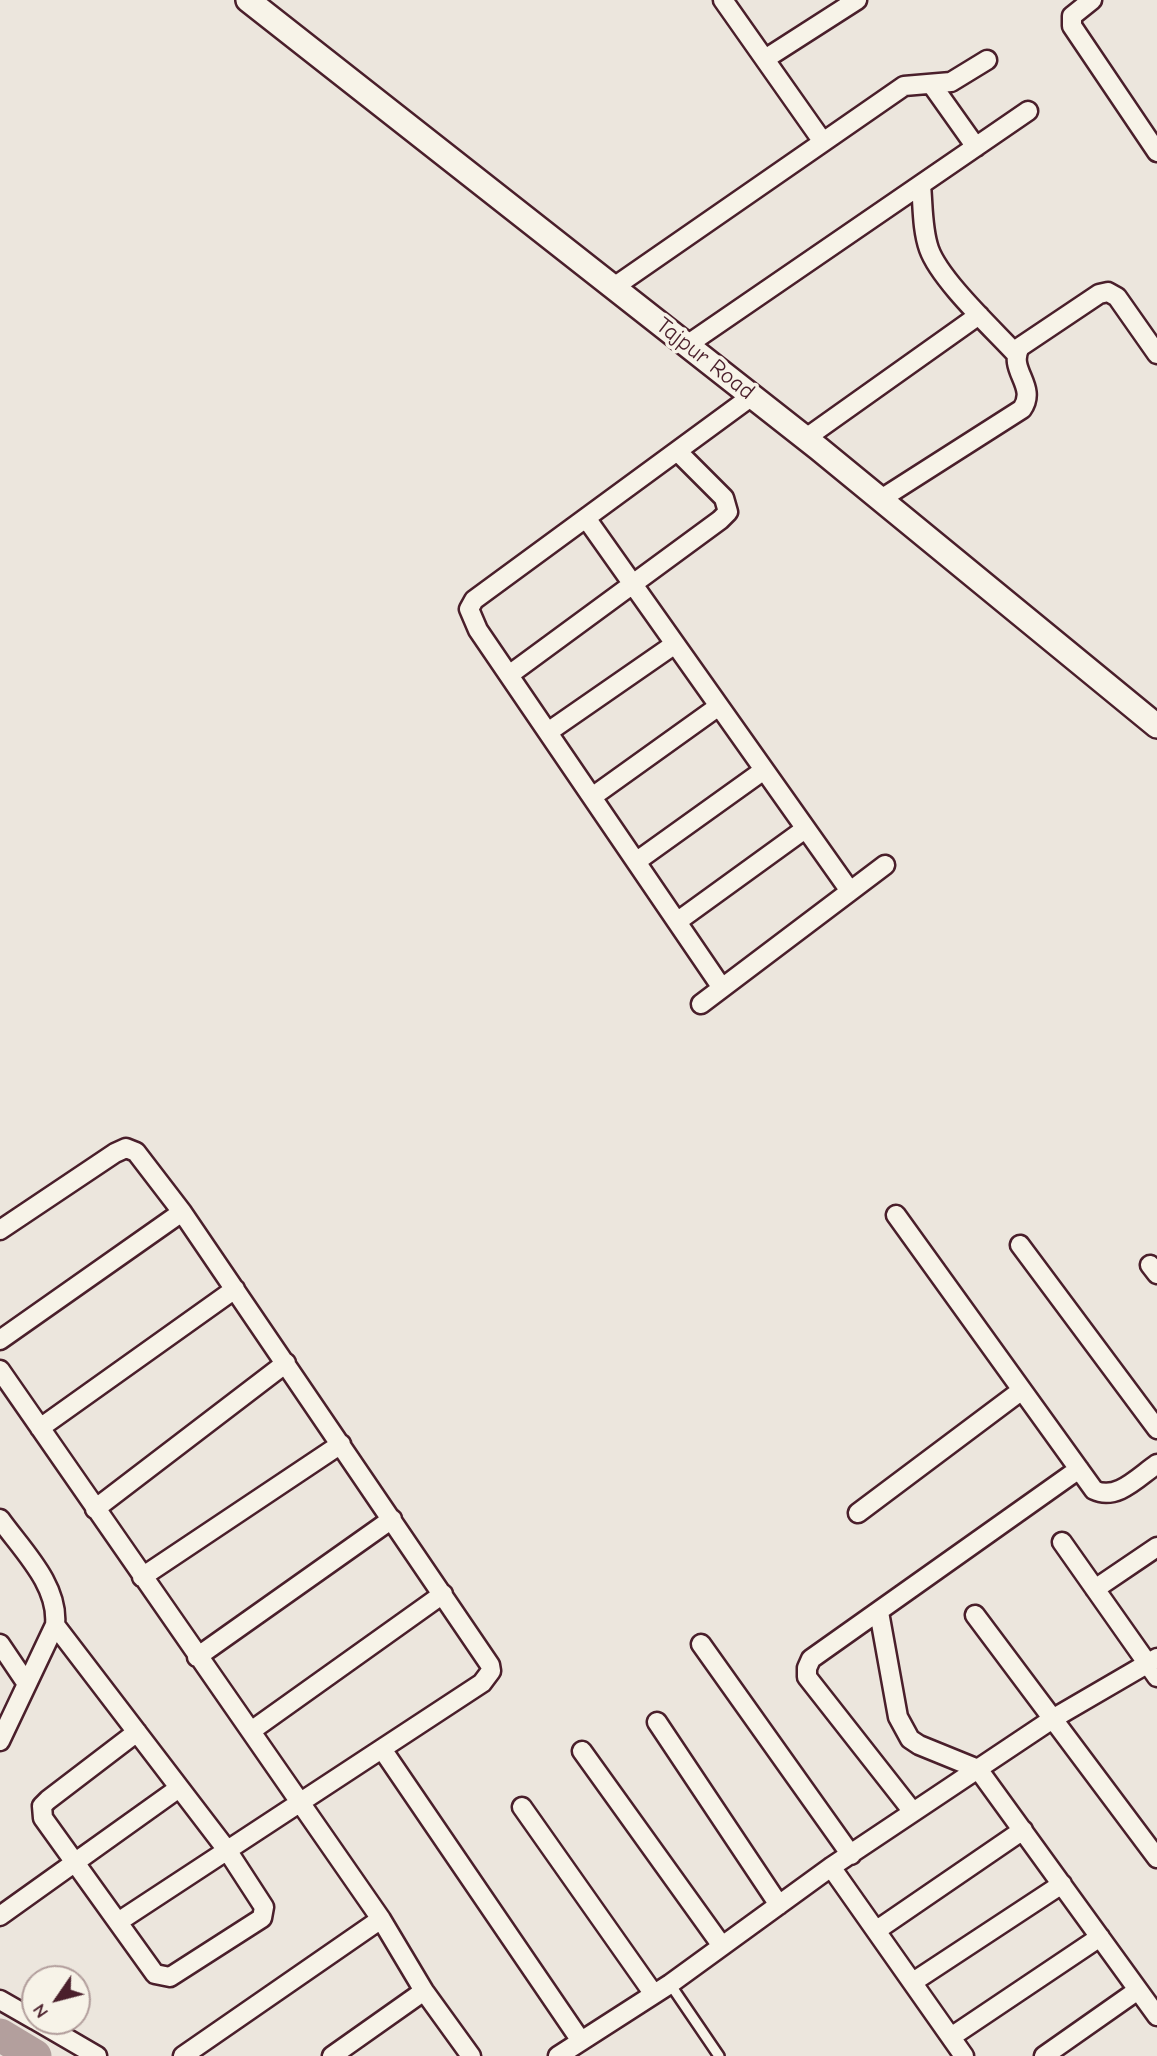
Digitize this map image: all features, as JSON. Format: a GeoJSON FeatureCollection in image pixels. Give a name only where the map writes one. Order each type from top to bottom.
{"type":"FeatureCollection","features":[{"type":"Feature","properties":{"kind":"main road","name":"Tajpur Road"},"geometry":{"type":"LineString","coordinates":[[248,0],[806,439],[1157,726]]}},
{"type":"Feature","properties":{"kind":"street"},"geometry":{"type":"LineString","coordinates":[[723,0],[823,142]]}},
{"type":"Feature","properties":{"kind":"street"},"geometry":{"type":"LineString","coordinates":[[765,59],[858,0]]}},
{"type":"Feature","properties":{"kind":"street"},"geometry":{"type":"LineString","coordinates":[[1092,0],[1072,16],[1072,26],[1157,152]]}},
{"type":"Feature","properties":{"kind":"street"},"geometry":{"type":"LineString","coordinates":[[614,287],[905,86],[951,82],[987,60]]}},
{"type":"Feature","properties":{"kind":"street"},"geometry":{"type":"LineString","coordinates":[[932,85],[976,147]]}},
{"type":"Feature","properties":{"kind":"street"},"geometry":{"type":"LineString","coordinates":[[687,345],[1028,111]]}},
{"type":"Feature","properties":{"kind":"street"},"geometry":{"type":"LineString","coordinates":[[921,184],[925,238],[930,253],[979,315],[1016,354]]}},
{"type":"Feature","properties":{"kind":"street"},"geometry":{"type":"LineString","coordinates":[[881,499],[1022,409],[1027,401],[1028,390],[1016,364],[1016,354],[1020,347],[1099,294],[1108,292],[1117,297],[1157,354]]}},
{"type":"Feature","properties":{"kind":"street"},"geometry":{"type":"LineString","coordinates":[[806,439],[979,315]]}},
{"type":"Feature","properties":{"kind":"street"},"geometry":{"type":"LineString","coordinates":[[722,988],[478,630],[469,609],[474,600],[752,396]]}},
{"type":"Feature","properties":{"kind":"street"},"geometry":{"type":"LineString","coordinates":[[509,675],[720,520],[727,512],[724,498],[677,450]]}},
{"type":"Feature","properties":{"kind":"street"},"geometry":{"type":"LineString","coordinates":[[586,518],[850,891]]}},
{"type":"Feature","properties":{"kind":"street"},"geometry":{"type":"LineString","coordinates":[[548,732],[675,644]]}},
{"type":"Feature","properties":{"kind":"street"},"geometry":{"type":"LineString","coordinates":[[592,797],[719,706]]}},
{"type":"Feature","properties":{"kind":"street"},"geometry":{"type":"LineString","coordinates":[[637,861],[764,770]]}},
{"type":"Feature","properties":{"kind":"street"},"geometry":{"type":"LineString","coordinates":[[678,921],[805,830]]}},
{"type":"Feature","properties":{"kind":"street"},"geometry":{"type":"LineString","coordinates":[[701,1004],[885,865]]}},
{"type":"Feature","properties":{"kind":"street"},"geometry":{"type":"LineString","coordinates":[[0,1230],[114,1153],[126,1148],[136,1152],[182,1212],[286,1363],[487,1658],[491,1671],[482,1683],[118,1922]]}},
{"type":"Feature","properties":{"kind":"street"},"geometry":{"type":"LineString","coordinates":[[0,1340],[182,1212]]}},
{"type":"Feature","properties":{"kind":"street"},"geometry":{"type":"LineString","coordinates":[[896,1215],[1094,1490],[1103,1494],[1114,1494],[1157,1464]]}},
{"type":"Feature","properties":{"kind":"street"},"geometry":{"type":"LineString","coordinates":[[1020,1245],[1157,1429]]}},
{"type":"Feature","properties":{"kind":"street"},"geometry":{"type":"LineString","coordinates":[[40,1428],[234,1289]]}},
{"type":"Feature","properties":{"kind":"street"},"geometry":{"type":"LineString","coordinates":[[96,1509],[286,1363]]}},
{"type":"Feature","properties":{"kind":"street"},"geometry":{"type":"LineString","coordinates":[[0,1370],[381,1919],[424,1991],[471,2056]]}},
{"type":"Feature","properties":{"kind":"street"},"geometry":{"type":"LineString","coordinates":[[858,1513],[1022,1390]]}},
{"type":"Feature","properties":{"kind":"street"},"geometry":{"type":"LineString","coordinates":[[142,1577],[341,1444]]}},
{"type":"Feature","properties":{"kind":"street"},"geometry":{"type":"LineString","coordinates":[[913,1812],[807,1677],[811,1659],[1079,1469]]}},
{"type":"Feature","properties":{"kind":"street"},"geometry":{"type":"LineString","coordinates":[[0,1519],[50,1591],[56,1608],[55,1625],[0,1741]]}},
{"type":"Feature","properties":{"kind":"street"},"geometry":{"type":"LineString","coordinates":[[197,1657],[392,1519]]}},
{"type":"Feature","properties":{"kind":"street"},"geometry":{"type":"LineString","coordinates":[[558,2056],[670,1983],[831,1867],[1054,1718],[1154,1666],[1062,1542]]}},
{"type":"Feature","properties":{"kind":"street"},"geometry":{"type":"LineString","coordinates":[[1095,1589],[1157,1547]]}},
{"type":"Feature","properties":{"kind":"street"},"geometry":{"type":"LineString","coordinates":[[251,1731],[443,1594]]}},
{"type":"Feature","properties":{"kind":"street"},"geometry":{"type":"LineString","coordinates":[[879,1612],[898,1717],[904,1730],[919,1745],[978,1769],[1157,2016]]}},
{"type":"Feature","properties":{"kind":"street"},"geometry":{"type":"LineString","coordinates":[[975,1615],[1157,1858]]}},
{"type":"Feature","properties":{"kind":"street"},"geometry":{"type":"LineString","coordinates":[[55,1625],[137,1732],[179,1788],[227,1850],[264,1907],[262,1918],[170,1977],[162,1978],[155,1973],[43,1818],[42,1806],[137,1732]]}},
{"type":"Feature","properties":{"kind":"street"},"geometry":{"type":"LineString","coordinates":[[0,1644],[27,1684]]}},
{"type":"Feature","properties":{"kind":"street"},"geometry":{"type":"LineString","coordinates":[[701,1644],[851,1855]]}},
{"type":"Feature","properties":{"kind":"street"},"geometry":{"type":"LineString","coordinates":[[657,1722],[779,1905]]}},
{"type":"Feature","properties":{"kind":"street"},"geometry":{"type":"LineString","coordinates":[[382,1749],[581,2041]]}},
{"type":"Feature","properties":{"kind":"street"},"geometry":{"type":"LineString","coordinates":[[582,1751],[722,1946]]}},
{"type":"Feature","properties":{"kind":"street"},"geometry":{"type":"LineString","coordinates":[[0,1916],[179,1788]]}},
{"type":"Feature","properties":{"kind":"street"},"geometry":{"type":"LineString","coordinates":[[522,1807],[653,1993]]}},
{"type":"Feature","properties":{"kind":"street"},"geometry":{"type":"LineString","coordinates":[[877,1930],[1023,1830]]}},
{"type":"Feature","properties":{"kind":"street"},"geometry":{"type":"LineString","coordinates":[[831,1867],[964,2056]]}},
{"type":"Feature","properties":{"kind":"street"},"geometry":{"type":"LineString","coordinates":[[913,1982],[1062,1884]]}},
{"type":"Feature","properties":{"kind":"street"},"geometry":{"type":"LineString","coordinates":[[183,2056],[381,1919]]}},
{"type":"Feature","properties":{"kind":"street"},"geometry":{"type":"LineString","coordinates":[[951,2037],[1100,1937]]}},
{"type":"Feature","properties":{"kind":"street"},"geometry":{"type":"LineString","coordinates":[[1044,2056],[1138,1990]]}},
{"type":"Feature","properties":{"kind":"street"},"geometry":{"type":"LineString","coordinates":[[332,2056],[424,1991]]}},
{"type":"Feature","properties":{"kind":"street"},"geometry":{"type":"LineString","coordinates":[[0,2000],[21,2012]]}},
{"type":"Feature","properties":{"kind":"street"},"geometry":{"type":"LineString","coordinates":[[60,2035],[97,2056]]}},
{"type":"Feature","properties":{"kind":"lane"},"geometry":{"type":"LineString","coordinates":[[670,1983],[719,2056]]}},
{"type":"Feature","properties":{"kind":"waterway"},"geometry":{"type":"LineString","coordinates":[[0,2035],[35,2056]]}}]}
